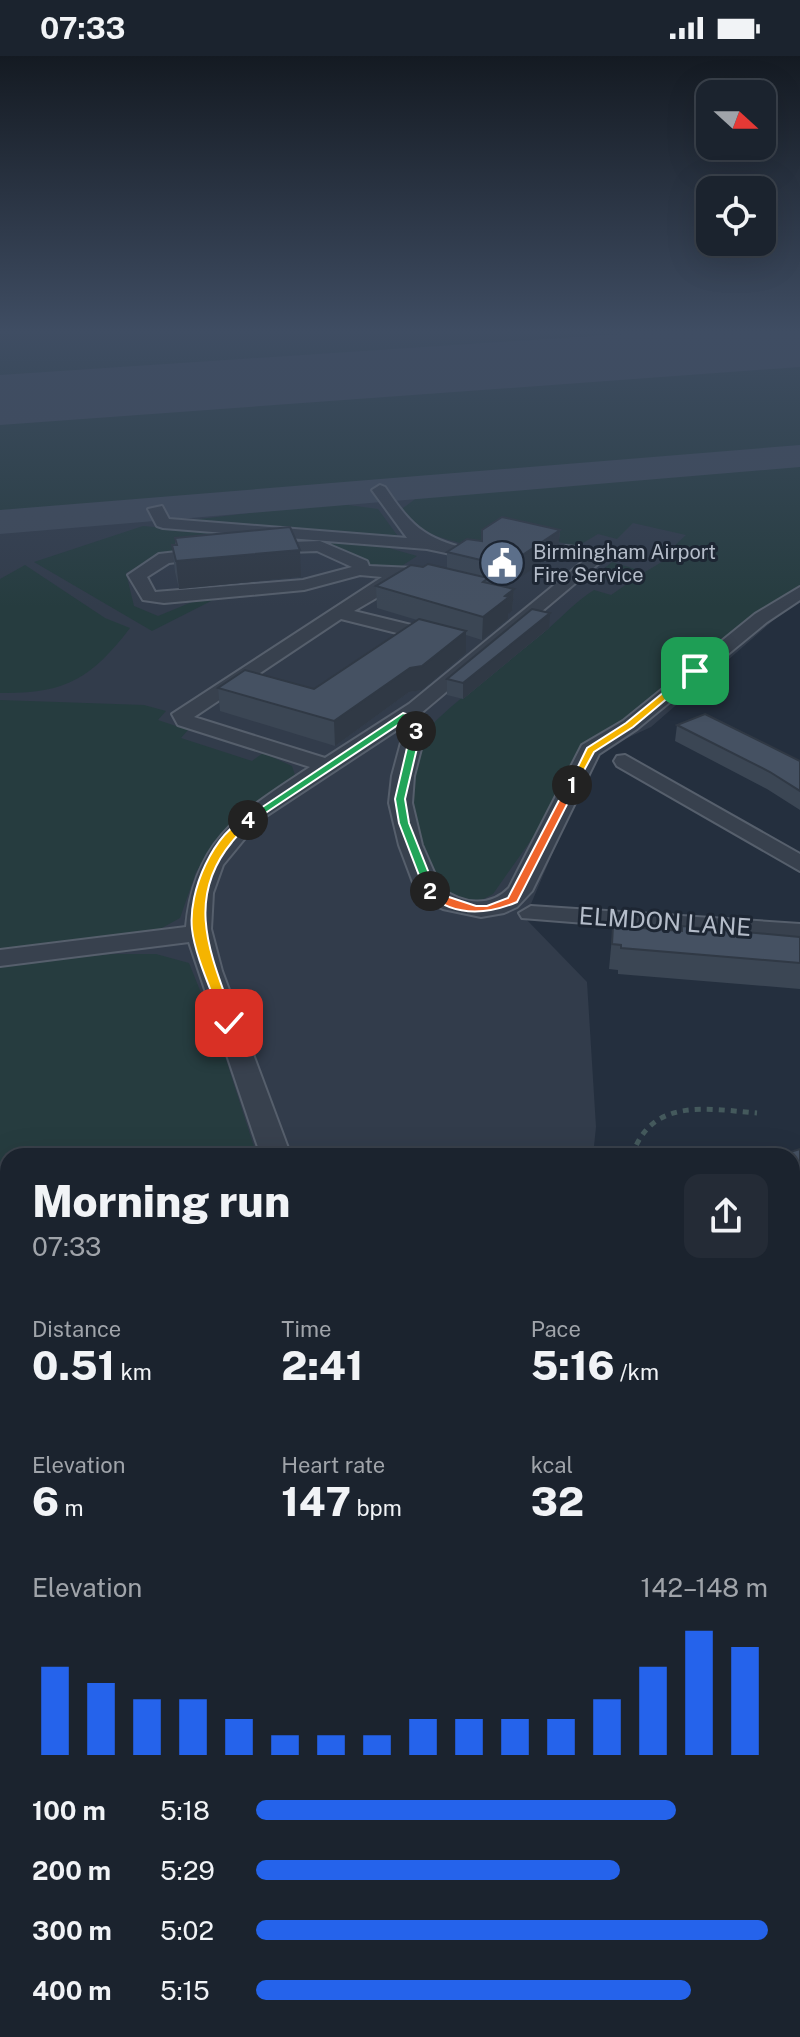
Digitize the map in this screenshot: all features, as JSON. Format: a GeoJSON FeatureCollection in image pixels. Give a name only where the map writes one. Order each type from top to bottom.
{"type":"FeatureCollection","features":[{"type":"Feature","properties":{"kind":"street"},"geometry":{"type":"LineString","coordinates":[[380,490],[401,527],[434,546]]}},
{"type":"Feature","properties":{"kind":"street"},"geometry":{"type":"LineString","coordinates":[[156,509],[163,523],[434,546],[473,556]]}},
{"type":"Feature","properties":{"kind":"street"},"geometry":{"type":"LineString","coordinates":[[360,570],[361,565],[320,546],[165,558],[137,575],[149,596],[164,598],[304,585],[360,570],[434,579]]}},
{"type":"Feature","properties":{"kind":"street"},"geometry":{"type":"LineString","coordinates":[[328,766],[181,717],[184,710],[401,573],[434,546]]}},
{"type":"Feature","properties":{"kind":"street"},"geometry":{"type":"LineString","coordinates":[[273,1148],[199,933],[201,893],[211,865],[227,841],[252,815],[406,715],[596,559],[589,553],[572,550]]}},
{"type":"Feature","properties":{"kind":"street"},"geometry":{"type":"LineString","coordinates":[[406,715],[418,722],[400,799],[404,823],[426,882],[439,898],[459,905],[489,910],[501,907],[520,891],[590,750],[630,725],[761,618],[800,592]]}},
{"type":"Feature","properties":{"kind":"street"},"geometry":{"type":"LineString","coordinates":[[509,598],[539,605]]}},
{"type":"Feature","properties":{"kind":"street"},"geometry":{"type":"LineString","coordinates":[[338,613],[485,649]]}},
{"type":"Feature","properties":{"kind":"street"},"geometry":{"type":"LineString","coordinates":[[390,649],[414,632]]}},
{"type":"Feature","properties":{"kind":"street"},"geometry":{"type":"LineString","coordinates":[[237,676],[263,683]]}},
{"type":"Feature","properties":{"kind":"street"},"geometry":{"type":"LineString","coordinates":[[625,761],[800,864]]}},
{"type":"Feature","properties":{"kind":"street","name":"ELMDON LANE"},"geometry":{"type":"LineString","coordinates":[[531,913],[800,932]]}},
{"type":"Feature","properties":{"kind":"street"},"geometry":{"type":"LineString","coordinates":[[0,958],[199,933]]}},
{"type":"Feature","properties":{"kind":"path"},"geometry":{"type":"LineString","coordinates":[[635,1148],[644,1128],[662,1115],[688,1109],[757,1113]]}},
{"type":"Feature","properties":{"kind":"shaded area"},"geometry":{"type":"Polygon","coordinates":[[[0,421],[800,421],[800,597],[651,727],[595,753],[525,918],[587,982],[596,1127],[594,1148],[0,1148],[0,421]]]}},
{"type":"Feature","properties":{"kind":"green space"},"geometry":{"type":"Polygon","coordinates":[[[0,421],[800,421],[800,448],[0,512],[0,421]]]}},
{"type":"Feature","properties":{"kind":"green space"},"geometry":{"type":"Polygon","coordinates":[[[800,466],[800,591],[784,596],[649,707],[585,749],[538,830],[493,894],[470,906],[451,898],[434,878],[416,826],[410,785],[411,759],[415,747],[437,720],[575,604],[594,590],[611,595],[627,584],[596,575],[612,562],[645,572],[670,557],[659,552],[661,545],[672,548],[686,535],[633,523],[617,539],[598,534],[578,546],[498,530],[473,546],[423,530],[399,511],[418,497],[800,466]]]}},
{"type":"Feature","properties":{"kind":"green space"},"geometry":{"type":"Polygon","coordinates":[[[333,503],[378,509],[400,539],[183,521],[333,503]]]}},
{"type":"Feature","properties":{"kind":"green space"},"geometry":{"type":"Polygon","coordinates":[[[143,526],[382,546],[417,556],[394,571],[299,544],[153,558],[126,573],[134,606],[158,616],[197,600],[215,599],[152,631],[34,562],[143,526]]]}},
{"type":"Feature","properties":{"kind":"green space"},"geometry":{"type":"Polygon","coordinates":[[[25,565],[105,618],[130,628],[102,660],[75,680],[42,690],[0,693],[0,579],[25,565]]]}},
{"type":"Feature","properties":{"kind":"green space"},"geometry":{"type":"Polygon","coordinates":[[[0,700],[144,705],[166,711],[158,720],[188,730],[181,738],[252,761],[263,753],[292,766],[296,778],[252,806],[220,835],[196,872],[180,918],[151,934],[0,953],[0,700]]]}},
{"type":"Feature","properties":{"kind":"green space"},"geometry":{"type":"Polygon","coordinates":[[[114,954],[156,954],[189,963],[218,1035],[254,1148],[0,1148],[0,965],[114,954]]]}},
{"type":"Feature","properties":{"kind":"building"},"geometry":{"type":"Polygon","coordinates":[[[502,517],[560,530],[506,566],[447,552],[467,539],[482,541],[482,530],[502,517]]]}},
{"type":"Feature","properties":{"kind":"building"},"geometry":{"type":"Polygon","coordinates":[[[290,527],[300,550],[176,561],[172,545],[177,545],[175,538],[290,527]]]}},
{"type":"Feature","properties":{"kind":"building"},"geometry":{"type":"Polygon","coordinates":[[[428,564],[488,578],[483,582],[514,589],[505,596],[509,597],[483,617],[376,586],[411,565],[423,567],[428,564]]]}},
{"type":"Feature","properties":{"kind":"building"},"geometry":{"type":"Polygon","coordinates":[[[532,609],[550,613],[463,683],[447,679],[532,609]]]}},
{"type":"Feature","properties":{"kind":"building"},"geometry":{"type":"Polygon","coordinates":[[[419,619],[466,631],[422,666],[410,668],[334,721],[218,688],[245,670],[314,689],[419,619]]]}},
{"type":"Feature","properties":{"kind":"building"},"geometry":{"type":"Polygon","coordinates":[[[705,714],[800,761],[800,791],[770,772],[677,725],[705,714]]]}},
{"type":"Feature","properties":{"kind":"building"},"geometry":{"type":"Polygon","coordinates":[[[613,926],[682,931],[682,926],[800,937],[800,963],[621,948],[621,945],[612,944],[613,926]]]}},
{"type":"Feature","properties":{"kind":"taxiway"},"geometry":{"type":"LineString","coordinates":[[0,522],[800,456]]}},
{"type":"Feature","properties":{"kind":"place","name":"Birmingham Airport Fire Service"},"geometry":{"type":"Point","coordinates":[502,563]}},
{"type":"Feature","properties":{"kind":"route"},"geometry":{"type":"LineString","coordinates":[[229,1023],[209,971],[198,929],[201,893],[211,865],[227,841],[252,815],[406,715],[418,722],[402,777],[400,799],[404,823],[426,882],[431,892],[439,898],[459,905],[475,910],[501,907],[520,891],[585,756],[595,745],[630,725],[695,671]]}}]}
